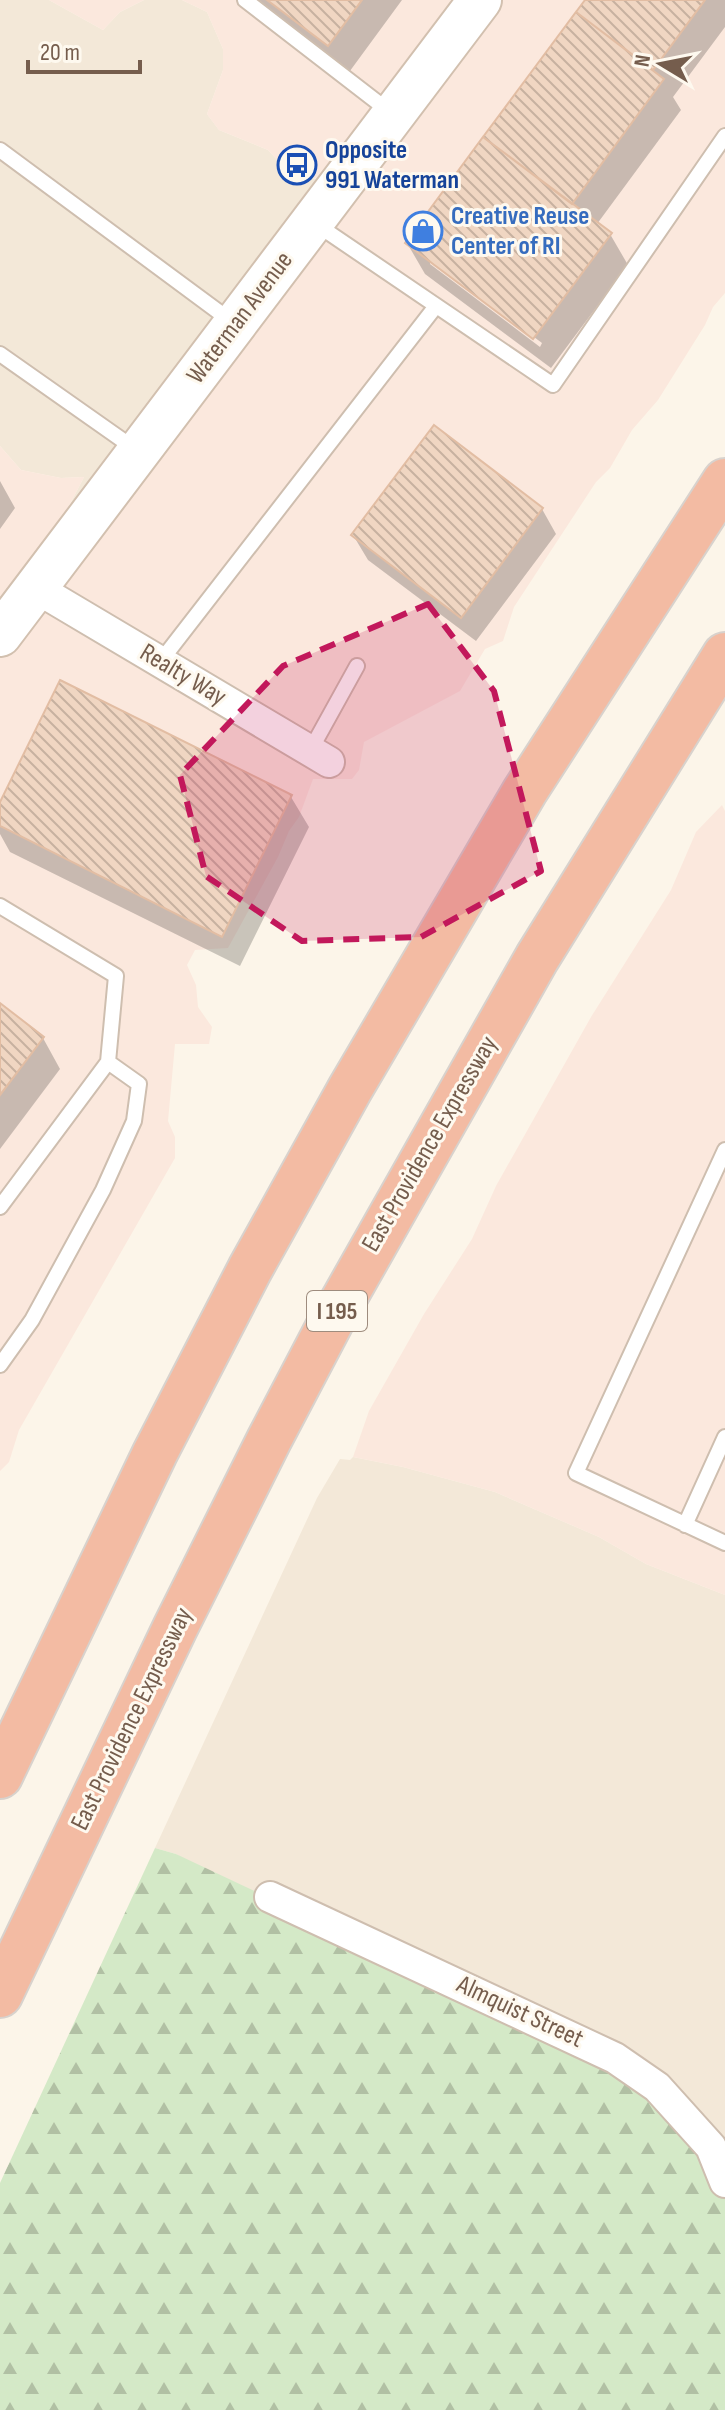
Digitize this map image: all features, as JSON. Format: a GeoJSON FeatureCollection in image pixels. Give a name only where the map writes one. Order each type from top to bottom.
{"type":"FeatureCollection","features":[{"type":"Feature","properties":{"kind":"highway"},"geometry":{"type":"LineString","coordinates":[[0,1776],[155,1453],[250,1269],[350,1089],[525,791],[725,481]]}},
{"type":"Feature","properties":{"kind":"highway","name":"East Providence Expressway"},"geometry":{"type":"LineString","coordinates":[[0,1995],[175,1628],[340,1306],[537,958],[725,655]]}},
{"type":"Feature","properties":{"kind":"main road","name":"Waterman Avenue"},"geometry":{"type":"LineString","coordinates":[[0,635],[480,0]]}},
{"type":"Feature","properties":{"kind":"street","name":"Realty Way"},"geometry":{"type":"LineString","coordinates":[[36,588],[320,756]]}},
{"type":"Feature","properties":{"kind":"street","name":"Almquist Street"},"geometry":{"type":"LineString","coordinates":[[270,1897],[615,2058],[657,2087],[711,2147],[725,2182]]}},
{"type":"Feature","properties":{"kind":"lane"},"geometry":{"type":"LineString","coordinates":[[245,0],[394,115]]}},
{"type":"Feature","properties":{"kind":"lane"},"geometry":{"type":"LineString","coordinates":[[312,222],[553,385],[725,136]]}},
{"type":"Feature","properties":{"kind":"lane"},"geometry":{"type":"LineString","coordinates":[[0,150],[235,323]]}},
{"type":"Feature","properties":{"kind":"lane"},"geometry":{"type":"LineString","coordinates":[[160,662],[436,306]]}},
{"type":"Feature","properties":{"kind":"lane"},"geometry":{"type":"LineString","coordinates":[[0,354],[138,452]]}},
{"type":"Feature","properties":{"kind":"lane"},"geometry":{"type":"LineString","coordinates":[[320,756],[357,666]]}},
{"type":"Feature","properties":{"kind":"lane"},"geometry":{"type":"LineString","coordinates":[[0,906],[116,976],[108,1062],[0,1207]]}},
{"type":"Feature","properties":{"kind":"lane"},"geometry":{"type":"LineString","coordinates":[[0,1365],[32,1320],[82,1229],[134,1121],[139,1084],[108,1062]]}},
{"type":"Feature","properties":{"kind":"lane"},"geometry":{"type":"LineString","coordinates":[[725,1150],[576,1473],[725,1543]]}},
{"type":"Feature","properties":{"kind":"lane"},"geometry":{"type":"LineString","coordinates":[[685,1525],[725,1437]]}},
{"type":"Feature","properties":{"kind":"highlighted area"},"geometry":{"type":"Polygon","coordinates":[[[428,604],[494,691],[541,871],[421,937],[302,941],[206,876],[180,775],[283,666],[428,604]]]}},
{"type":"Feature","properties":{"kind":"shaded area"},"geometry":{"type":"Polygon","coordinates":[[[0,0],[49,0],[103,30],[120,12],[144,0],[182,0],[207,12],[223,49],[223,70],[207,114],[219,130],[268,150],[291,175],[347,184],[51,541],[84,477],[61,478],[21,470],[0,446],[0,0]]]}},
{"type":"Feature","properties":{"kind":"shaded area"},"geometry":{"type":"Polygon","coordinates":[[[49,0],[144,0],[120,12],[103,30],[49,0]]]}},
{"type":"Feature","properties":{"kind":"shaded area"},"geometry":{"type":"Polygon","coordinates":[[[182,0],[725,0],[725,293],[713,307],[658,400],[632,430],[610,468],[596,482],[514,607],[503,641],[485,649],[460,691],[364,742],[359,770],[352,779],[313,779],[299,817],[228,948],[195,950],[187,965],[196,985],[198,1007],[212,1027],[209,1044],[175,1044],[168,1121],[175,1137],[175,1158],[19,1430],[9,1462],[0,1471],[0,446],[21,470],[61,478],[84,477],[51,541],[346,183],[291,175],[268,150],[219,130],[207,114],[223,70],[223,49],[207,12],[182,0]]]}},
{"type":"Feature","properties":{"kind":"shaded area"},"geometry":{"type":"Polygon","coordinates":[[[722,805],[725,811],[725,1595],[646,1564],[599,1537],[495,1492],[353,1457],[369,1411],[424,1314],[472,1239],[496,1186],[591,1017],[671,890],[696,832],[722,805]]]}},
{"type":"Feature","properties":{"kind":"shaded area"},"geometry":{"type":"Polygon","coordinates":[[[353,1457],[495,1492],[599,1537],[646,1564],[725,1595],[725,2191],[176,1854],[155,1848],[317,1498],[340,1459],[350,1460],[353,1457]]]}},
{"type":"Feature","properties":{"kind":"green space"},"geometry":{"type":"Polygon","coordinates":[[[155,1848],[176,1854],[609,2058],[648,2083],[725,2191],[725,2410],[0,2410],[0,2183],[155,1848]]]}},
{"type":"Feature","properties":{"kind":"building"},"geometry":{"type":"Polygon","coordinates":[[[267,0],[362,0],[328,46],[267,0]]]}},
{"type":"Feature","properties":{"kind":"building"},"geometry":{"type":"Polygon","coordinates":[[[585,0],[705,0],[653,70],[576,12],[585,0]]]}},
{"type":"Feature","properties":{"kind":"building"},"geometry":{"type":"Polygon","coordinates":[[[576,12],[664,79],[572,204],[483,137],[576,12]]]}},
{"type":"Feature","properties":{"kind":"building"},"geometry":{"type":"Polygon","coordinates":[[[483,137],[612,233],[533,339],[405,243],[483,137]]]}},
{"type":"Feature","properties":{"kind":"building"},"geometry":{"type":"Polygon","coordinates":[[[434,425],[543,508],[461,618],[351,535],[434,425]]]}},
{"type":"Feature","properties":{"kind":"building"},"geometry":{"type":"Polygon","coordinates":[[[60,680],[292,795],[222,937],[0,826],[0,802],[60,680]]]}},
{"type":"Feature","properties":{"kind":"building"},"geometry":{"type":"Polygon","coordinates":[[[0,1003],[44,1037],[0,1095],[0,1003]]]}},
{"type":"Feature","properties":{"kind":"place","name":"Opposite 991 Waterman"},"geometry":{"type":"Point","coordinates":[297,165]}},
{"type":"Feature","properties":{"kind":"place","name":"Creative Reuse Center of RI"},"geometry":{"type":"Point","coordinates":[423,231]}}]}
